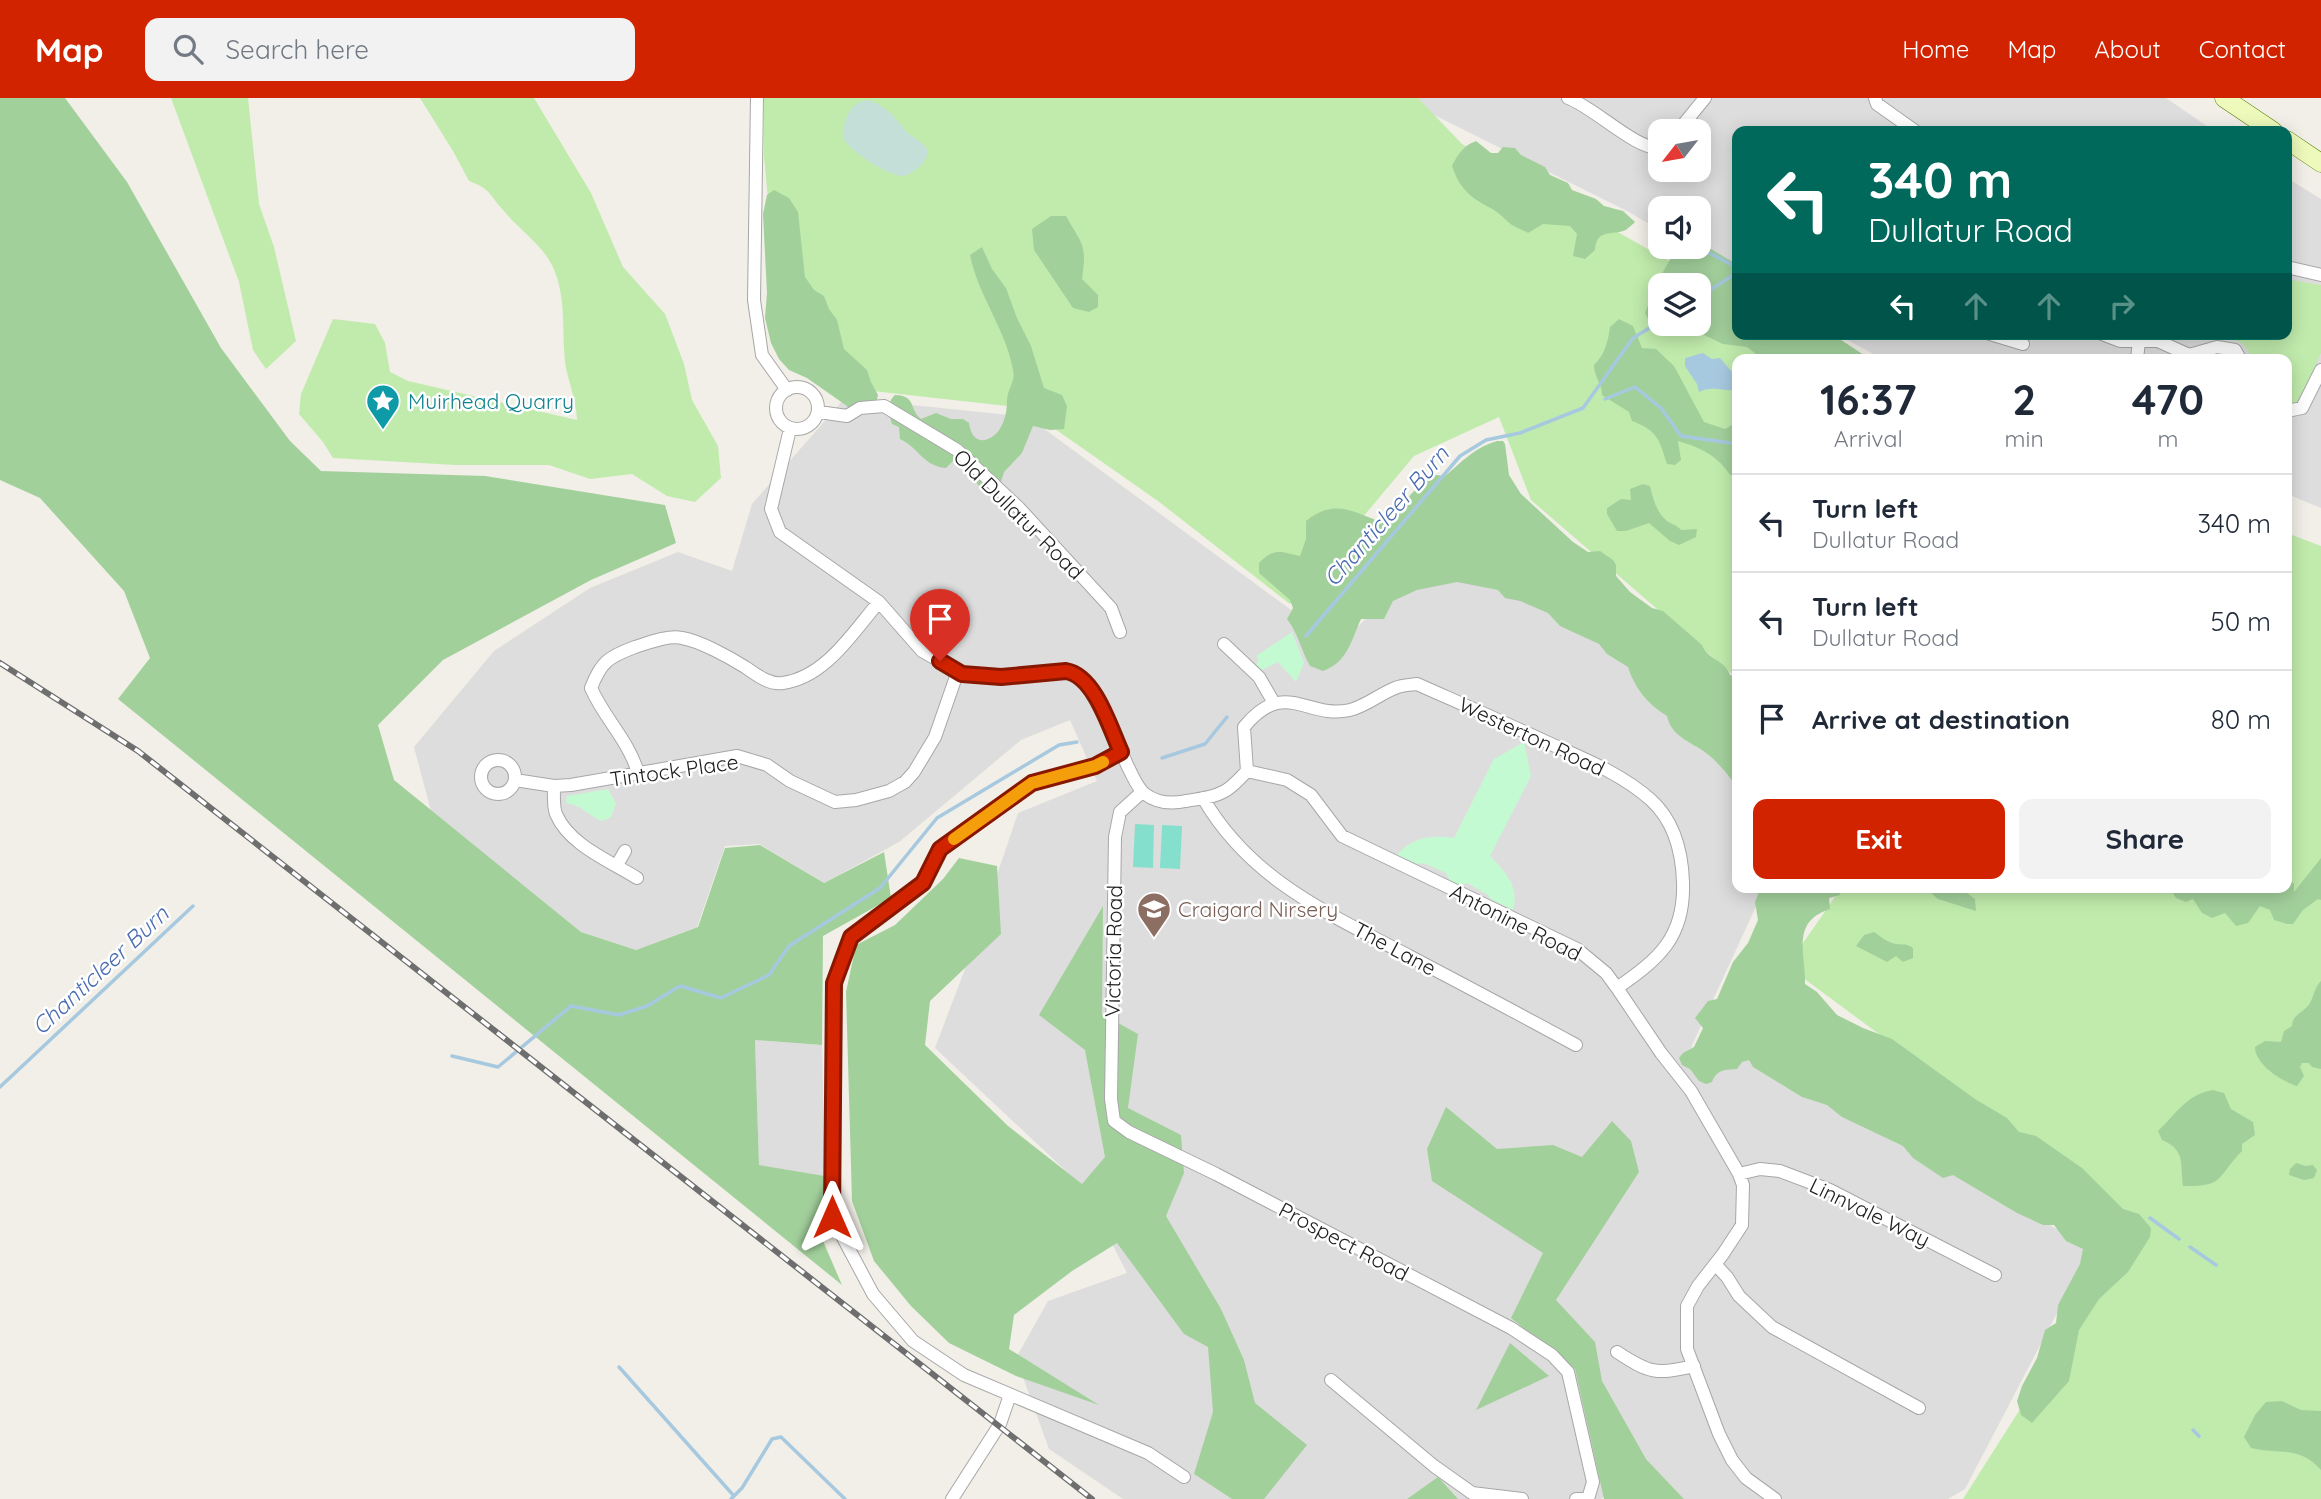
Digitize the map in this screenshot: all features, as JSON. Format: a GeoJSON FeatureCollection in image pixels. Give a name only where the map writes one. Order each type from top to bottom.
{"type":"FeatureCollection","features":[{"type":"Feature","properties":{"kind":"street"},"geometry":{"type":"LineString","coordinates":[[757,98],[754,300],[762,355],[786,390]]}},
{"type":"Feature","properties":{"kind":"street"},"geometry":{"type":"LineString","coordinates":[[1568,98],[1583,103],[1616,128],[1648,146]]}},
{"type":"Feature","properties":{"kind":"street"},"geometry":{"type":"LineString","coordinates":[[1688,119],[1705,98]]}},
{"type":"Feature","properties":{"kind":"street"},"geometry":{"type":"LineString","coordinates":[[1875,98],[1877,104],[1908,126]]}},
{"type":"Feature","properties":{"kind":"street"},"geometry":{"type":"LineString","coordinates":[[2224,98],[2266,126]]}},
{"type":"Feature","properties":{"kind":"street"},"geometry":{"type":"LineString","coordinates":[[2292,144],[2321,163]]}},
{"type":"Feature","properties":{"kind":"street"},"geometry":{"type":"LineString","coordinates":[[2292,268],[2321,275]]}},
{"type":"Feature","properties":{"kind":"street"},"geometry":{"type":"LineString","coordinates":[[2010,340],[2023,344]]}},
{"type":"Feature","properties":{"kind":"street"},"geometry":{"type":"LineString","coordinates":[[2117,340],[2158,341],[2187,354]]}},
{"type":"Feature","properties":{"kind":"street"},"geometry":{"type":"LineString","coordinates":[[2138,354],[2139,341]]}},
{"type":"Feature","properties":{"kind":"street"},"geometry":{"type":"LineString","coordinates":[[2192,354],[2217,347],[2235,350],[2237,354]]}},
{"type":"Feature","properties":{"kind":"street"},"geometry":{"type":"LineString","coordinates":[[2292,410],[2302,408],[2321,370]]}},
{"type":"Feature","properties":{"kind":"street"},"geometry":{"type":"LineString","coordinates":[[792,387],[808,390],[818,402],[819,412],[807,428],[790,429],[777,415],[777,402],[786,390],[792,387]]}},
{"type":"Feature","properties":{"kind":"street","name":"Old Dullatur Road"},"geometry":{"type":"LineString","coordinates":[[819,412],[848,416],[860,408],[884,406],[957,450],[1019,508],[1111,608],[1121,632]]}},
{"type":"Feature","properties":{"kind":"street"},"geometry":{"type":"LineString","coordinates":[[790,429],[771,509],[780,532],[879,602],[922,651],[962,674],[1001,677],[1066,671],[1076,673],[1089,686],[1100,704],[1121,752],[1142,792],[1148,797],[1171,804],[1203,798],[1223,792],[1247,771],[1244,727],[1262,709],[1274,703],[1259,677],[1224,644]]}},
{"type":"Feature","properties":{"kind":"street"},"geometry":{"type":"LineString","coordinates":[[638,773],[632,754],[599,706],[591,688],[600,666],[626,650],[650,642],[681,638],[716,652],[763,680],[782,684],[809,675],[832,656],[879,602]]}},
{"type":"Feature","properties":{"kind":"street","name":"Tintock Place"},"geometry":{"type":"LineString","coordinates":[[515,780],[554,786],[619,778],[737,756],[767,765],[790,781],[835,802],[856,800],[889,791],[905,782],[914,772],[935,737],[958,671]]}},
{"type":"Feature","properties":{"kind":"street","name":"Westerton Road"},"geometry":{"type":"LineString","coordinates":[[1274,703],[1297,703],[1338,711],[1352,709],[1398,686],[1417,684],[1582,758],[1622,779],[1652,801],[1672,828],[1682,858],[1684,897],[1675,934],[1650,966],[1617,988]]}},
{"type":"Feature","properties":{"kind":"street"},"geometry":{"type":"LineString","coordinates":[[1121,752],[1095,766],[1032,783],[940,849],[923,883],[851,937],[834,983],[832,1217],[873,1294],[913,1341],[964,1375],[1149,1453],[1184,1477]]}},
{"type":"Feature","properties":{"kind":"street","name":"Antonine Road"},"geometry":{"type":"LineString","coordinates":[[1247,771],[1287,780],[1311,795],[1342,836],[1577,949],[1606,973],[1617,988],[1661,1053],[1691,1091],[1743,1185],[1742,1225],[1698,1286],[1687,1306],[1687,1349],[1719,1434],[1732,1460],[1746,1478],[1775,1499]]}},
{"type":"Feature","properties":{"kind":"street"},"geometry":{"type":"LineString","coordinates":[[554,786],[555,811],[564,827],[576,839],[637,878]]}},
{"type":"Feature","properties":{"kind":"street","name":"Victoria Road"},"geometry":{"type":"LineString","coordinates":[[1114,1121],[1111,1099],[1115,837],[1120,812],[1142,792]]}},
{"type":"Feature","properties":{"kind":"street","name":"The Lane"},"geometry":{"type":"LineString","coordinates":[[1203,798],[1230,837],[1266,873],[1309,903],[1576,1045]]}},
{"type":"Feature","properties":{"kind":"street"},"geometry":{"type":"LineString","coordinates":[[617,865],[625,851]]}},
{"type":"Feature","properties":{"kind":"street","name":"Prospect Road"},"geometry":{"type":"LineString","coordinates":[[1114,1121],[1129,1132],[1216,1174],[1511,1328],[1552,1355],[1568,1372],[1593,1482],[1588,1499],[1576,1499]]}},
{"type":"Feature","properties":{"kind":"street","name":"Linnvale Way"},"geometry":{"type":"LineString","coordinates":[[1739,1174],[1759,1169],[1780,1171],[1830,1190],[1995,1275]]}},
{"type":"Feature","properties":{"kind":"street"},"geometry":{"type":"LineString","coordinates":[[1715,1264],[1739,1296],[1772,1327],[1919,1408]]}},
{"type":"Feature","properties":{"kind":"street"},"geometry":{"type":"LineString","coordinates":[[1617,1352],[1651,1372],[1669,1372],[1694,1366]]}},
{"type":"Feature","properties":{"kind":"street"},"geometry":{"type":"LineString","coordinates":[[1331,1380],[1434,1466],[1472,1493],[1522,1499]]}},
{"type":"Feature","properties":{"kind":"street"},"geometry":{"type":"LineString","coordinates":[[952,1499],[1000,1424],[1010,1395]]}},
{"type":"Feature","properties":{"kind":"shaded area"},"geometry":{"type":"Polygon","coordinates":[[[1400,98],[2166,98],[2207,126],[1732,126],[1732,273],[1711,257],[1711,196],[1648,196],[1648,223],[1400,98]]]}},
{"type":"Feature","properties":{"kind":"shaded area"},"geometry":{"type":"Polygon","coordinates":[[[867,100],[888,111],[926,148],[926,158],[914,171],[904,176],[890,173],[861,156],[846,142],[843,134],[847,116],[855,105],[867,100]]]}},
{"type":"Feature","properties":{"kind":"shaded area"},"geometry":{"type":"Polygon","coordinates":[[[2292,181],[2321,199],[2321,508],[2292,496],[2292,354],[1874,354],[1847,340],[2292,340],[2292,181]]]}},
{"type":"Feature","properties":{"kind":"shaded area"},"geometry":{"type":"Polygon","coordinates":[[[1703,353],[1712,359],[1720,358],[1732,372],[1732,390],[1709,389],[1699,392],[1685,366],[1685,358],[1703,353]]]}},
{"type":"Feature","properties":{"kind":"shaded area"},"geometry":{"type":"Polygon","coordinates":[[[845,398],[1028,417],[1339,645],[1403,583],[1461,569],[1620,647],[1732,777],[1732,893],[1762,893],[1688,1054],[1741,1054],[2091,1248],[1965,1489],[1948,1499],[1684,1499],[1646,1459],[1601,1499],[1123,1499],[1049,1449],[1016,1358],[1048,1301],[1127,1273],[1083,1187],[935,1048],[1018,813],[1097,781],[1070,720],[1021,740],[899,842],[824,883],[759,844],[725,846],[697,927],[636,950],[581,932],[431,811],[414,747],[494,651],[590,588],[678,552],[732,571],[752,504],[845,398]]]}},
{"type":"Feature","properties":{"kind":"shaded area"},"geometry":{"type":"Polygon","coordinates":[[[1135,824],[1154,825],[1153,868],[1133,867],[1135,824]]]}},
{"type":"Feature","properties":{"kind":"shaded area"},"geometry":{"type":"Polygon","coordinates":[[[1162,825],[1182,826],[1180,869],[1160,868],[1162,825]]]}},
{"type":"Feature","properties":{"kind":"shaded area"},"geometry":{"type":"Polygon","coordinates":[[[755,1040],[822,1045],[825,1176],[759,1165],[755,1040]]]}},
{"type":"Feature","properties":{"kind":"green space"},"geometry":{"type":"Polygon","coordinates":[[[0,98],[65,98],[127,182],[221,348],[290,441],[321,471],[485,476],[665,505],[676,543],[591,580],[443,660],[378,725],[394,780],[581,932],[636,950],[698,927],[725,848],[760,845],[824,883],[884,852],[891,898],[823,936],[822,1045],[755,1040],[759,1165],[825,1176],[823,1241],[842,1285],[118,699],[150,658],[124,591],[40,498],[0,480],[0,98]]]}},
{"type":"Feature","properties":{"kind":"green space"},"geometry":{"type":"Polygon","coordinates":[[[171,98],[248,98],[259,204],[274,247],[296,341],[266,369],[253,350],[239,282],[171,98]]]}},
{"type":"Feature","properties":{"kind":"green space"},"geometry":{"type":"Polygon","coordinates":[[[420,98],[534,98],[591,193],[623,267],[665,314],[684,364],[692,400],[718,446],[721,478],[695,502],[667,496],[632,474],[590,479],[549,465],[455,465],[333,458],[299,414],[301,394],[333,319],[375,324],[385,343],[390,372],[408,381],[577,420],[566,368],[561,296],[551,263],[489,193],[469,181],[420,98]]]}},
{"type":"Feature","properties":{"kind":"green space"},"geometry":{"type":"Polygon","coordinates":[[[764,98],[1418,98],[1462,144],[1648,249],[1648,259],[1665,259],[1690,273],[1648,273],[1648,336],[1711,336],[1711,285],[1732,297],[1732,340],[1763,340],[1820,354],[1732,354],[1732,674],[1531,500],[1499,417],[1414,456],[1290,604],[1158,501],[1025,408],[837,387],[781,337],[764,157],[764,98]]]}},
{"type":"Feature","properties":{"kind":"green space"},"geometry":{"type":"Polygon","coordinates":[[[1476,141],[1491,153],[1498,153],[1503,147],[1515,148],[1521,155],[1545,167],[1550,175],[1568,183],[1572,190],[1596,199],[1604,206],[1623,211],[1635,222],[1626,230],[1599,238],[1595,250],[1585,259],[1573,256],[1577,234],[1570,226],[1543,224],[1528,233],[1514,226],[1468,193],[1455,175],[1452,166],[1456,158],[1464,148],[1476,141]]]}},
{"type":"Feature","properties":{"kind":"green space"},"geometry":{"type":"Polygon","coordinates":[[[774,190],[789,198],[798,212],[805,277],[814,290],[824,296],[837,320],[844,349],[867,370],[878,395],[873,408],[866,413],[852,416],[847,406],[807,378],[789,370],[779,359],[771,343],[765,318],[767,293],[763,214],[767,195],[774,190]]]}},
{"type":"Feature","properties":{"kind":"green space"},"geometry":{"type":"Polygon","coordinates":[[[1051,216],[1066,216],[1080,240],[1084,252],[1082,279],[1098,295],[1098,307],[1089,312],[1073,308],[1034,250],[1032,229],[1051,216]]]}},
{"type":"Feature","properties":{"kind":"green space"},"geometry":{"type":"Polygon","coordinates":[[[982,247],[992,269],[1006,288],[1031,346],[1044,388],[1062,395],[1067,406],[1064,429],[1050,430],[1033,426],[1022,453],[1004,472],[1001,482],[1011,491],[1010,495],[986,492],[965,466],[955,459],[946,468],[926,460],[900,439],[899,427],[892,424],[889,413],[892,398],[895,395],[902,396],[909,400],[921,419],[936,413],[951,419],[963,419],[969,423],[975,438],[991,438],[999,430],[1005,418],[1007,397],[1014,374],[970,255],[982,247]]]}},
{"type":"Feature","properties":{"kind":"green space"},"geometry":{"type":"Polygon","coordinates":[[[1711,249],[1732,261],[1732,340],[1841,340],[1862,354],[1756,354],[1747,347],[1723,344],[1706,336],[1711,336],[1711,273],[1663,273],[1671,259],[1711,259],[1711,249]]]}},
{"type":"Feature","properties":{"kind":"green space"},"geometry":{"type":"Polygon","coordinates":[[[2292,280],[2321,285],[2321,353],[2298,404],[2292,406],[2292,354],[2250,354],[2243,344],[2235,340],[2292,340],[2292,280]]]}},
{"type":"Feature","properties":{"kind":"green space"},"geometry":{"type":"Polygon","coordinates":[[[1619,319],[1633,326],[1642,348],[1656,349],[1674,366],[1704,422],[1725,429],[1732,425],[1732,475],[1708,453],[1678,441],[1681,460],[1675,465],[1667,464],[1652,432],[1632,421],[1629,412],[1602,395],[1594,365],[1607,343],[1610,327],[1619,319]]]}},
{"type":"Feature","properties":{"kind":"green space"},"geometry":{"type":"Polygon","coordinates":[[[1503,441],[1505,444],[1509,475],[1521,494],[1573,542],[1588,552],[1600,551],[1613,560],[1616,576],[1630,592],[1652,608],[1663,611],[1732,676],[1732,780],[1710,756],[1674,730],[1667,716],[1643,695],[1628,667],[1607,654],[1599,644],[1560,626],[1548,613],[1520,601],[1505,598],[1498,590],[1457,582],[1417,590],[1393,601],[1384,619],[1361,619],[1338,663],[1323,671],[1310,666],[1287,619],[1293,608],[1290,600],[1259,573],[1259,563],[1274,553],[1300,556],[1306,539],[1306,521],[1326,510],[1353,511],[1383,523],[1428,474],[1445,476],[1475,451],[1503,441]]]}},
{"type":"Feature","properties":{"kind":"green space"},"geometry":{"type":"Polygon","coordinates":[[[1643,484],[1650,486],[1656,505],[1667,521],[1681,530],[1697,529],[1696,537],[1679,545],[1649,523],[1626,531],[1617,531],[1607,514],[1607,508],[1621,499],[1631,500],[1630,489],[1643,484]]]}},
{"type":"Feature","properties":{"kind":"green space"},"geometry":{"type":"Polygon","coordinates":[[[2292,535],[2321,546],[2321,1499],[1963,1499],[2137,1225],[1787,966],[1838,893],[2292,893],[2292,535]]]}},
{"type":"Feature","properties":{"kind":"green space"},"geometry":{"type":"Polygon","coordinates":[[[1292,632],[1304,663],[1296,682],[1278,662],[1262,670],[1256,664],[1259,661],[1256,656],[1292,632]]]}},
{"type":"Feature","properties":{"kind":"green space"},"geometry":{"type":"Polygon","coordinates":[[[1524,742],[1531,776],[1490,856],[1506,874],[1513,887],[1513,910],[1490,899],[1488,895],[1467,883],[1459,885],[1450,881],[1446,873],[1397,855],[1416,841],[1438,837],[1454,838],[1494,759],[1524,742]]]}},
{"type":"Feature","properties":{"kind":"green space"},"geometry":{"type":"Polygon","coordinates":[[[608,789],[616,804],[611,817],[602,821],[577,806],[566,803],[567,796],[608,789]]]}},
{"type":"Feature","properties":{"kind":"green space"},"geometry":{"type":"Polygon","coordinates":[[[959,858],[997,866],[1001,934],[930,1001],[925,1045],[1008,1126],[1082,1184],[1105,1157],[1085,1050],[1039,1015],[1103,906],[1102,1014],[1138,1034],[1128,1108],[1181,1135],[1184,1173],[1166,1216],[1221,1309],[1244,1360],[1255,1403],[1307,1445],[1264,1499],[1232,1499],[1194,1474],[1213,1412],[1208,1347],[1184,1334],[1117,1243],[1072,1271],[1014,1315],[1009,1349],[1099,1405],[1016,1376],[949,1343],[911,1306],[874,1261],[852,1201],[846,992],[856,945],[895,925],[943,879],[959,858]]]}},
{"type":"Feature","properties":{"kind":"green space"},"geometry":{"type":"Polygon","coordinates":[[[2321,858],[2321,900],[2318,899],[2303,910],[2293,924],[2274,920],[2270,910],[2260,906],[2248,923],[2236,926],[2225,913],[2212,918],[2202,913],[2193,899],[2186,902],[2176,898],[2173,893],[2292,893],[2292,881],[2294,892],[2321,858]]]}},
{"type":"Feature","properties":{"kind":"green space"},"geometry":{"type":"Polygon","coordinates":[[[1759,893],[1840,893],[1829,898],[1830,909],[1809,922],[1805,931],[1805,984],[1817,992],[1837,1015],[1892,1039],[1975,1099],[2007,1118],[2019,1132],[2036,1136],[2082,1168],[2123,1209],[2139,1214],[2151,1228],[2150,1237],[2128,1272],[2099,1299],[2079,1330],[2069,1381],[2032,1423],[2021,1415],[2017,1401],[2037,1358],[2045,1330],[2056,1323],[2058,1305],[2080,1264],[2083,1249],[2066,1241],[2054,1225],[2043,1225],[2017,1213],[1953,1175],[1943,1178],[1913,1158],[1903,1146],[1842,1117],[1827,1105],[1802,1097],[1753,1067],[1749,1060],[1742,1062],[1737,1069],[1719,1072],[1712,1082],[1706,1084],[1682,1065],[1679,1058],[1694,1047],[1703,1028],[1695,1018],[1708,1001],[1717,999],[1733,962],[1748,943],[1758,920],[1755,902],[1759,893]]]}},
{"type":"Feature","properties":{"kind":"green space"},"geometry":{"type":"Polygon","coordinates":[[[1931,893],[1967,893],[1975,899],[1976,911],[1938,899],[1931,893]]]}},
{"type":"Feature","properties":{"kind":"green space"},"geometry":{"type":"Polygon","coordinates":[[[1874,932],[1890,942],[1913,948],[1913,958],[1903,962],[1896,956],[1887,962],[1856,946],[1864,935],[1874,932]]]}},
{"type":"Feature","properties":{"kind":"green space"},"geometry":{"type":"Polygon","coordinates":[[[2321,981],[2321,1069],[2312,1067],[2309,1063],[2302,1063],[2300,1067],[2304,1076],[2297,1086],[2278,1077],[2265,1066],[2256,1054],[2255,1047],[2265,1041],[2281,1042],[2284,1031],[2292,1026],[2294,1019],[2308,1006],[2321,981]]]}},
{"type":"Feature","properties":{"kind":"green space"},"geometry":{"type":"Polygon","coordinates":[[[2213,1090],[2224,1093],[2231,1109],[2253,1122],[2255,1135],[2242,1144],[2242,1151],[2219,1179],[2207,1185],[2183,1186],[2178,1153],[2162,1140],[2158,1131],[2189,1100],[2213,1090]]]}},
{"type":"Feature","properties":{"kind":"green space"},"geometry":{"type":"Polygon","coordinates":[[[1446,1107],[1497,1149],[1553,1145],[1582,1157],[1612,1121],[1631,1141],[1639,1172],[1556,1300],[1595,1342],[1602,1381],[1646,1459],[1684,1499],[1604,1499],[1575,1369],[1511,1318],[1543,1253],[1432,1181],[1427,1149],[1446,1107]]]}},
{"type":"Feature","properties":{"kind":"green space"},"geometry":{"type":"Polygon","coordinates":[[[2296,1163],[2313,1165],[2317,1170],[2314,1178],[2304,1180],[2289,1175],[2290,1169],[2296,1163]]]}},
{"type":"Feature","properties":{"kind":"green space"},"geometry":{"type":"Polygon","coordinates":[[[1510,1343],[1549,1376],[1476,1410],[1510,1343]]]}},
{"type":"Feature","properties":{"kind":"green space"},"geometry":{"type":"Polygon","coordinates":[[[2282,1401],[2301,1410],[2321,1411],[2321,1470],[2313,1462],[2297,1454],[2251,1448],[2244,1437],[2255,1415],[2266,1402],[2282,1401]]]}},
{"type":"Feature","properties":{"kind":"green space"},"geometry":{"type":"Polygon","coordinates":[[[1438,1477],[1458,1499],[1407,1499],[1438,1477]]]}},
{"type":"Feature","properties":{"kind":"waterway","name":"Chanticleer Burn"},"geometry":{"type":"LineString","coordinates":[[1711,254],[1732,265]]}},
{"type":"Feature","properties":{"kind":"waterway","name":"Chanticleer Burn"},"geometry":{"type":"LineString","coordinates":[[1711,289],[1732,276]]}},
{"type":"Feature","properties":{"kind":"waterway","name":"Chanticleer Burn"},"geometry":{"type":"LineString","coordinates":[[1306,636],[1460,456],[1486,440],[1520,433],[1583,408],[1633,338],[1648,329]]}},
{"type":"Feature","properties":{"kind":"waterway","name":"Chanticleer Burn"},"geometry":{"type":"LineString","coordinates":[[1605,399],[1635,387],[1661,408],[1681,436],[1732,443]]}},
{"type":"Feature","properties":{"kind":"waterway","name":"Chanticleer Burn"},"geometry":{"type":"LineString","coordinates":[[1162,758],[1205,744],[1227,717]]}},
{"type":"Feature","properties":{"kind":"waterway","name":"Chanticleer Burn"},"geometry":{"type":"LineString","coordinates":[[452,1056],[498,1067],[571,1006],[619,1015],[647,1006],[680,986],[721,998],[769,975],[789,946],[880,888],[937,818],[1059,745],[1077,742]]}},
{"type":"Feature","properties":{"kind":"waterway","name":"Chanticleer Burn"},"geometry":{"type":"LineString","coordinates":[[0,1087],[193,906]]}},
{"type":"Feature","properties":{"kind":"waterway"},"geometry":{"type":"LineString","coordinates":[[2150,1218],[2179,1239]]}},
{"type":"Feature","properties":{"kind":"waterway"},"geometry":{"type":"LineString","coordinates":[[2190,1247],[2216,1265]]}},
{"type":"Feature","properties":{"kind":"waterway"},"geometry":{"type":"LineString","coordinates":[[619,1367],[734,1496]]}},
{"type":"Feature","properties":{"kind":"waterway"},"geometry":{"type":"LineString","coordinates":[[2193,1430],[2199,1436]]}},
{"type":"Feature","properties":{"kind":"waterway"},"geometry":{"type":"LineString","coordinates":[[731,1499],[742,1488],[772,1439],[781,1437],[845,1499]]}},
{"type":"Feature","properties":{"kind":"railway"},"geometry":{"type":"LineString","coordinates":[[0,663],[138,751],[1092,1499]]}},
{"type":"Feature","properties":{"kind":"slow traffic"},"geometry":{"type":"LineString","coordinates":[[954,839],[1032,783],[1103,762]]}},
{"type":"Feature","properties":{"kind":"place","name":"Muirhead Quarry"},"geometry":{"type":"Point","coordinates":[383,431]}},
{"type":"Feature","properties":{"kind":"place","name":"Craigard Nirsery"},"geometry":{"type":"Point","coordinates":[1154,939]}},
{"type":"Feature","properties":{"kind":"route"},"geometry":{"type":"LineString","coordinates":[[832,1217],[834,983],[851,937],[923,883],[940,849],[1032,783],[1095,766],[1121,752],[1100,704],[1089,686],[1076,673],[1066,671],[1001,677],[962,674],[940,661]]}}]}
